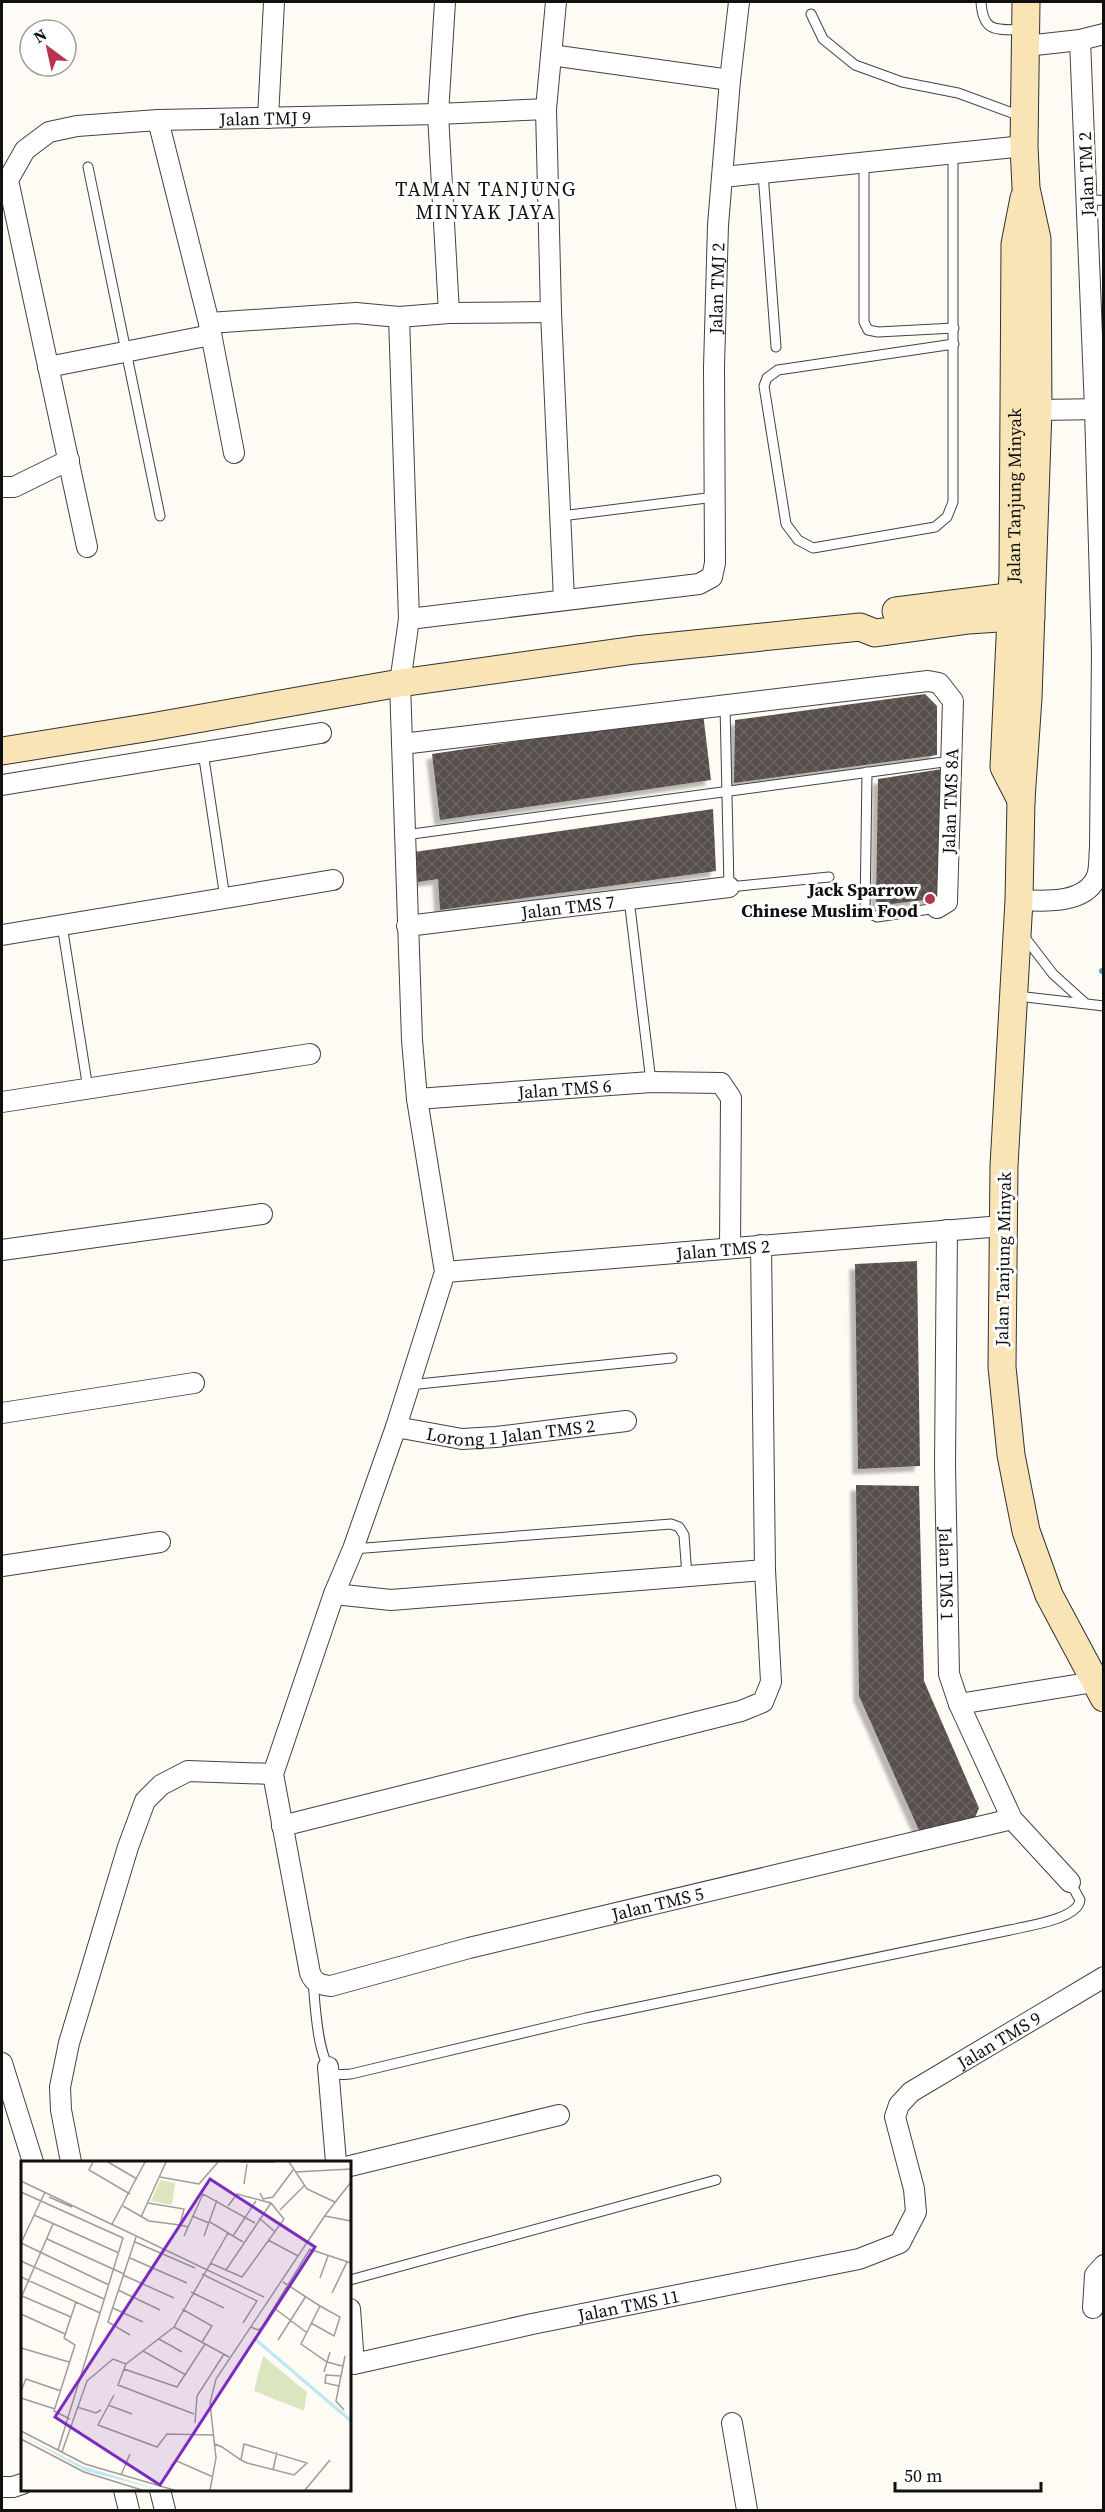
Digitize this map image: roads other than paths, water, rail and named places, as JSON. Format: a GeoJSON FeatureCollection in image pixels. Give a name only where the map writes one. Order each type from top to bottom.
{"type":"FeatureCollection","features":[{"type":"Feature","properties":{"kind":"main road","name":"Jalan Tanjung Minyak"},"geometry":{"type":"LineString","coordinates":[[1021,800],[1004,766],[1007,706],[1021,606],[1038,410],[1037,239],[1026,188],[1024,146],[1026,2]]}},
{"type":"Feature","properties":{"kind":"main road","name":"Jalan Tanjung Minyak"},"geometry":{"type":"LineString","coordinates":[[1026,188],[1015,244],[1012,542],[1021,606],[1025,768],[1021,800],[1002,1226],[1002,1367],[1011,1455],[1026,1531],[1049,1595],[1099,1690]]}},
{"type":"Feature","properties":{"kind":"main road"},"geometry":{"type":"LineString","coordinates":[[967,611],[997,580],[1012,542]]}},
{"type":"Feature","properties":{"kind":"main road"},"geometry":{"type":"LineString","coordinates":[[2,751],[400,683],[635,650],[860,627],[872,615],[1021,606]]}},
{"type":"Feature","properties":{"kind":"main road"},"geometry":{"type":"LineString","coordinates":[[967,611],[992,625],[1000,634],[1003,648],[1000,687],[1007,706]]}},
{"type":"Feature","properties":{"kind":"street"},"geometry":{"type":"LineString","coordinates":[[268,118],[274,2]]}},
{"type":"Feature","properties":{"kind":"street"},"geometry":{"type":"LineString","coordinates":[[445,2],[438,114],[449,313]]}},
{"type":"Feature","properties":{"kind":"street"},"geometry":{"type":"LineString","coordinates":[[408,619],[564,600],[551,312],[546,109],[556,2]]}},
{"type":"Feature","properties":{"kind":"street","name":"Jalan TMJ 2"},"geometry":{"type":"LineString","coordinates":[[564,600],[699,584],[712,577],[715,563],[715,331],[718,225],[739,2]]}},
{"type":"Feature","properties":{"kind":"street"},"geometry":{"type":"LineString","coordinates":[[1026,38],[1080,40],[1104,34]]}},
{"type":"Feature","properties":{"kind":"street","name":"Jalan TM 2"},"geometry":{"type":"LineString","coordinates":[[1017,913],[1082,893],[1097,878],[1102,850],[1103,651],[1095,200],[1080,40]]}},
{"type":"Feature","properties":{"kind":"street"},"geometry":{"type":"LineString","coordinates":[[551,55],[730,80]]}},
{"type":"Feature","properties":{"kind":"street","name":"Jalan TMJ 9"},"geometry":{"type":"LineString","coordinates":[[48,367],[8,180],[26,150],[49,132],[77,126],[158,120],[438,114],[546,109]]}},
{"type":"Feature","properties":{"kind":"street"},"geometry":{"type":"LineString","coordinates":[[158,120],[210,329],[234,453]]}},
{"type":"Feature","properties":{"kind":"street"},"geometry":{"type":"LineString","coordinates":[[723,177],[1024,146]]}},
{"type":"Feature","properties":{"kind":"street"},"geometry":{"type":"LineString","coordinates":[[87,547],[48,367],[127,352],[210,329],[356,313],[399,316],[551,312]]}},
{"type":"Feature","properties":{"kind":"street"},"geometry":{"type":"LineString","coordinates":[[311,1977],[273,1774],[334,1594],[353,1549],[396,1427],[445,1272],[417,1099],[412,1040],[400,683],[408,619],[399,316]]}},
{"type":"Feature","properties":{"kind":"street"},"geometry":{"type":"LineString","coordinates":[[1038,410],[1100,409]]}},
{"type":"Feature","properties":{"kind":"street"},"geometry":{"type":"LineString","coordinates":[[2,487],[14,487],[69,460]]}},
{"type":"Feature","properties":{"kind":"street","name":"Jalan TMS 8A"},"geometry":{"type":"LineString","coordinates":[[725,704],[928,681],[939,683],[953,701],[947,902],[938,908]]}},
{"type":"Feature","properties":{"kind":"street"},"geometry":{"type":"LineString","coordinates":[[402,744],[725,704]]}},
{"type":"Feature","properties":{"kind":"street"},"geometry":{"type":"LineString","coordinates":[[2,785],[321,733]]}},
{"type":"Feature","properties":{"kind":"street"},"geometry":{"type":"LineString","coordinates":[[2,935],[333,880]]}},
{"type":"Feature","properties":{"kind":"street","name":"Jalan TMS 7"},"geometry":{"type":"LineString","coordinates":[[407,926],[729,886]]}},
{"type":"Feature","properties":{"kind":"street"},"geometry":{"type":"LineString","coordinates":[[2,1102],[310,1054]]}},
{"type":"Feature","properties":{"kind":"street","name":"Jalan TMS 6"},"geometry":{"type":"LineString","coordinates":[[417,1099],[651,1082],[721,1083],[731,1098],[730,1247]]}},
{"type":"Feature","properties":{"kind":"street"},"geometry":{"type":"LineString","coordinates":[[2,1250],[262,1215]]}},
{"type":"Feature","properties":{"kind":"street","name":"Jalan TMS 2"},"geometry":{"type":"LineString","coordinates":[[445,1272],[1002,1226]]}},
{"type":"Feature","properties":{"kind":"street","name":"Jalan TMS 1"},"geometry":{"type":"LineString","coordinates":[[948,1230],[945,1465],[949,1674],[959,1704],[1012,1819],[1070,1882]]}},
{"type":"Feature","properties":{"kind":"street"},"geometry":{"type":"LineString","coordinates":[[282,1826],[741,1712],[763,1702],[771,1682],[765,1570],[761,1245]]}},
{"type":"Feature","properties":{"kind":"street"},"geometry":{"type":"LineString","coordinates":[[2,1413],[194,1383]]}},
{"type":"Feature","properties":{"kind":"street","name":"Lorong 1 Jalan TMS 2"},"geometry":{"type":"LineString","coordinates":[[396,1427],[462,1439],[626,1421]]}},
{"type":"Feature","properties":{"kind":"street"},"geometry":{"type":"LineString","coordinates":[[2,1566],[160,1542]]}},
{"type":"Feature","properties":{"kind":"street"},"geometry":{"type":"LineString","coordinates":[[334,1594],[391,1600],[765,1570]]}},
{"type":"Feature","properties":{"kind":"street"},"geometry":{"type":"LineString","coordinates":[[959,1704],[1099,1690]]}},
{"type":"Feature","properties":{"kind":"street"},"geometry":{"type":"LineString","coordinates":[[71,2161],[61,2110],[60,2087],[75,2021],[128,1847],[146,1801],[161,1785],[188,1772],[273,1774]]}},
{"type":"Feature","properties":{"kind":"street","name":"Jalan TMS 5"},"geometry":{"type":"LineString","coordinates":[[311,1977],[320,1985],[331,1986],[469,1948],[1012,1819]]}},
{"type":"Feature","properties":{"kind":"street","name":"Jalan TMS 9"},"geometry":{"type":"LineString","coordinates":[[900,2243],[916,2212],[914,2188],[896,2117],[899,2105],[911,2092],[1104,1977]]}},
{"type":"Feature","properties":{"kind":"street"},"geometry":{"type":"LineString","coordinates":[[2,2063],[32,2161]]}},
{"type":"Feature","properties":{"kind":"street"},"geometry":{"type":"LineString","coordinates":[[328,2067],[336,2161]]}},
{"type":"Feature","properties":{"kind":"street"},"geometry":{"type":"LineString","coordinates":[[351,2166],[559,2115]]}},
{"type":"Feature","properties":{"kind":"street","name":"Jalan TMS 11"},"geometry":{"type":"LineString","coordinates":[[351,2323],[354,2364],[532,2324],[859,2259],[900,2243]]}},
{"type":"Feature","properties":{"kind":"street"},"geometry":{"type":"LineString","coordinates":[[1093,2308],[1095,2275],[1104,2265]]}},
{"type":"Feature","properties":{"kind":"street"},"geometry":{"type":"LineString","coordinates":[[732,2423],[747,2511]]}},
{"type":"Feature","properties":{"kind":"street"},"geometry":{"type":"LineString","coordinates":[[2,2487],[21,2484]]}},
{"type":"Feature","properties":{"kind":"street"},"geometry":{"type":"LineString","coordinates":[[124,2491],[129,2511]]}},
{"type":"Feature","properties":{"kind":"street"},"geometry":{"type":"LineString","coordinates":[[160,2491],[165,2511]]}},
{"type":"Feature","properties":{"kind":"lane"},"geometry":{"type":"LineString","coordinates":[[981,2],[982,15],[988,26],[1026,38]]}},
{"type":"Feature","properties":{"kind":"lane"},"geometry":{"type":"LineString","coordinates":[[812,14],[823,39],[855,65],[902,82],[958,93],[1025,118]]}},
{"type":"Feature","properties":{"kind":"lane"},"geometry":{"type":"LineString","coordinates":[[953,153],[954,328],[954,344],[953,502],[946,517],[934,527],[813,548],[798,540],[786,524],[764,386],[768,378],[778,370],[954,344]]}},
{"type":"Feature","properties":{"kind":"lane"},"geometry":{"type":"LineString","coordinates":[[864,163],[864,322],[868,330],[878,332],[954,328]]}},
{"type":"Feature","properties":{"kind":"lane"},"geometry":{"type":"LineString","coordinates":[[88,167],[160,516]]}},
{"type":"Feature","properties":{"kind":"lane"},"geometry":{"type":"LineString","coordinates":[[763,173],[776,347]]}},
{"type":"Feature","properties":{"kind":"lane"},"geometry":{"type":"LineString","coordinates":[[561,516],[715,497]]}},
{"type":"Feature","properties":{"kind":"lane"},"geometry":{"type":"LineString","coordinates":[[725,704],[729,886],[829,877]]}},
{"type":"Feature","properties":{"kind":"lane"},"geometry":{"type":"LineString","coordinates":[[203,752],[225,898]]}},
{"type":"Feature","properties":{"kind":"lane"},"geometry":{"type":"LineString","coordinates":[[405,835],[951,761]]}},
{"type":"Feature","properties":{"kind":"lane"},"geometry":{"type":"LineString","coordinates":[[867,772],[865,910],[877,917],[938,908]]}},
{"type":"Feature","properties":{"kind":"lane"},"geometry":{"type":"LineString","coordinates":[[629,898],[651,1082]]}},
{"type":"Feature","properties":{"kind":"lane"},"geometry":{"type":"LineString","coordinates":[[1017,913],[1053,974],[1084,1002]]}},
{"type":"Feature","properties":{"kind":"lane"},"geometry":{"type":"LineString","coordinates":[[62,926],[88,1089]]}},
{"type":"Feature","properties":{"kind":"lane"},"geometry":{"type":"LineString","coordinates":[[1012,996],[1084,1002],[1104,1006]]}},
{"type":"Feature","properties":{"kind":"lane"},"geometry":{"type":"LineString","coordinates":[[409,1385],[672,1358]]}},
{"type":"Feature","properties":{"kind":"lane"},"geometry":{"type":"LineString","coordinates":[[353,1549],[671,1524],[679,1527],[684,1535],[687,1576]]}},
{"type":"Feature","properties":{"kind":"lane"},"geometry":{"type":"LineString","coordinates":[[311,1977],[321,2051],[328,2067],[337,2074],[351,2074],[586,2018],[1010,1930],[1068,1915],[1077,1910],[1080,1900],[1070,1882]]}},
{"type":"Feature","properties":{"kind":"lane"},"geometry":{"type":"LineString","coordinates":[[351,2280],[716,2180]]}},
{"type":"Feature","properties":{"kind":"place","name":"Jack Sparrow Chinese Muslim Food"},"geometry":{"type":"Point","coordinates":[930,899]}},
{"type":"Feature","properties":{"kind":"district","name":"TAMAN TANJUNG MINYAK JAYA"},"geometry":{"type":"Point","coordinates":[486,200]}}]}
